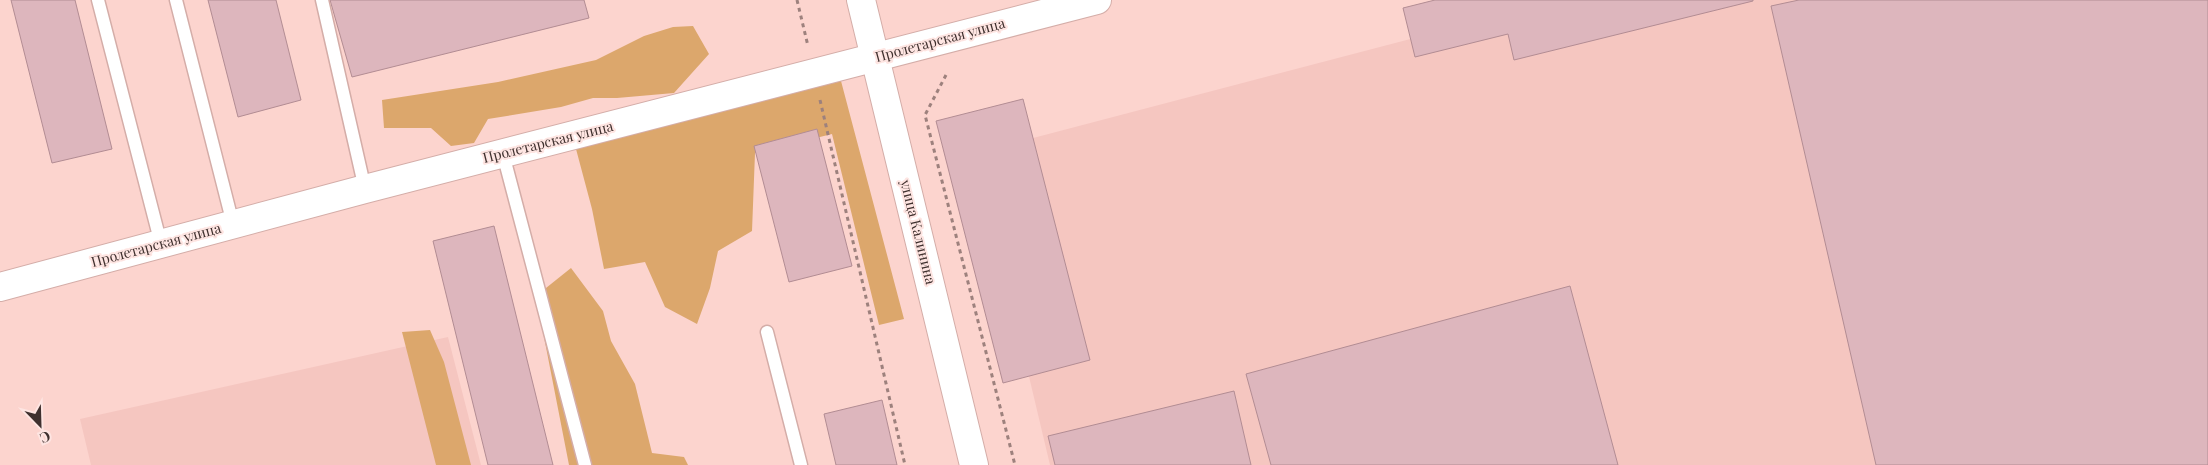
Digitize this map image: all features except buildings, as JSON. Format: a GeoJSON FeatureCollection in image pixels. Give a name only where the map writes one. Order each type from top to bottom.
{"type":"FeatureCollection","features":[{"type":"Feature","properties":{"kind":"street","name":"улица Калинина"},"geometry":{"type":"LineString","coordinates":[[861,0],[974,465]]}},
{"type":"Feature","properties":{"kind":"street","name":"Пролетарская улица"},"geometry":{"type":"LineString","coordinates":[[0,287],[366,189],[1097,0]]}},
{"type":"Feature","properties":{"kind":"lane"},"geometry":{"type":"LineString","coordinates":[[98,0],[161,244]]}},
{"type":"Feature","properties":{"kind":"lane"},"geometry":{"type":"LineString","coordinates":[[176,0],[233,224]]}},
{"type":"Feature","properties":{"kind":"lane"},"geometry":{"type":"LineString","coordinates":[[322,0],[366,189]]}},
{"type":"Feature","properties":{"kind":"lane"},"geometry":{"type":"LineString","coordinates":[[503,154],[585,465]]}},
{"type":"Feature","properties":{"kind":"lane"},"geometry":{"type":"LineString","coordinates":[[767,332],[801,465]]}},
{"type":"Feature","properties":{"kind":"path"},"geometry":{"type":"LineString","coordinates":[[797,0],[905,465]]}},
{"type":"Feature","properties":{"kind":"path"},"geometry":{"type":"LineString","coordinates":[[946,75],[925,115],[1015,465]]}},
{"type":"Feature","properties":{"kind":"shaded area"},"geometry":{"type":"Polygon","coordinates":[[[1559,0],[2208,0],[2208,465],[1050,465],[976,153],[1559,0]]]}},
{"type":"Feature","properties":{"kind":"shaded area"},"geometry":{"type":"Polygon","coordinates":[[[693,26],[709,54],[674,93],[593,98],[561,107],[488,119],[474,143],[451,146],[431,128],[384,128],[382,100],[498,82],[596,60],[644,36],[673,27],[693,26]]]}},
{"type":"Feature","properties":{"kind":"shaded area"},"geometry":{"type":"Polygon","coordinates":[[[841,81],[904,319],[879,325],[832,134],[755,153],[752,231],[718,251],[710,288],[697,324],[665,307],[645,262],[604,269],[592,209],[576,149],[841,81]]]}},
{"type":"Feature","properties":{"kind":"shaded area"},"geometry":{"type":"Polygon","coordinates":[[[571,268],[603,311],[611,341],[635,384],[652,453],[684,457],[688,465],[569,465],[536,296],[571,268]]]}},
{"type":"Feature","properties":{"kind":"shaded area"},"geometry":{"type":"Polygon","coordinates":[[[430,330],[444,362],[471,465],[436,465],[402,332],[430,330]]]}},
{"type":"Feature","properties":{"kind":"shaded area"},"geometry":{"type":"Polygon","coordinates":[[[448,337],[481,465],[91,465],[80,419],[448,337]]]}}]}
